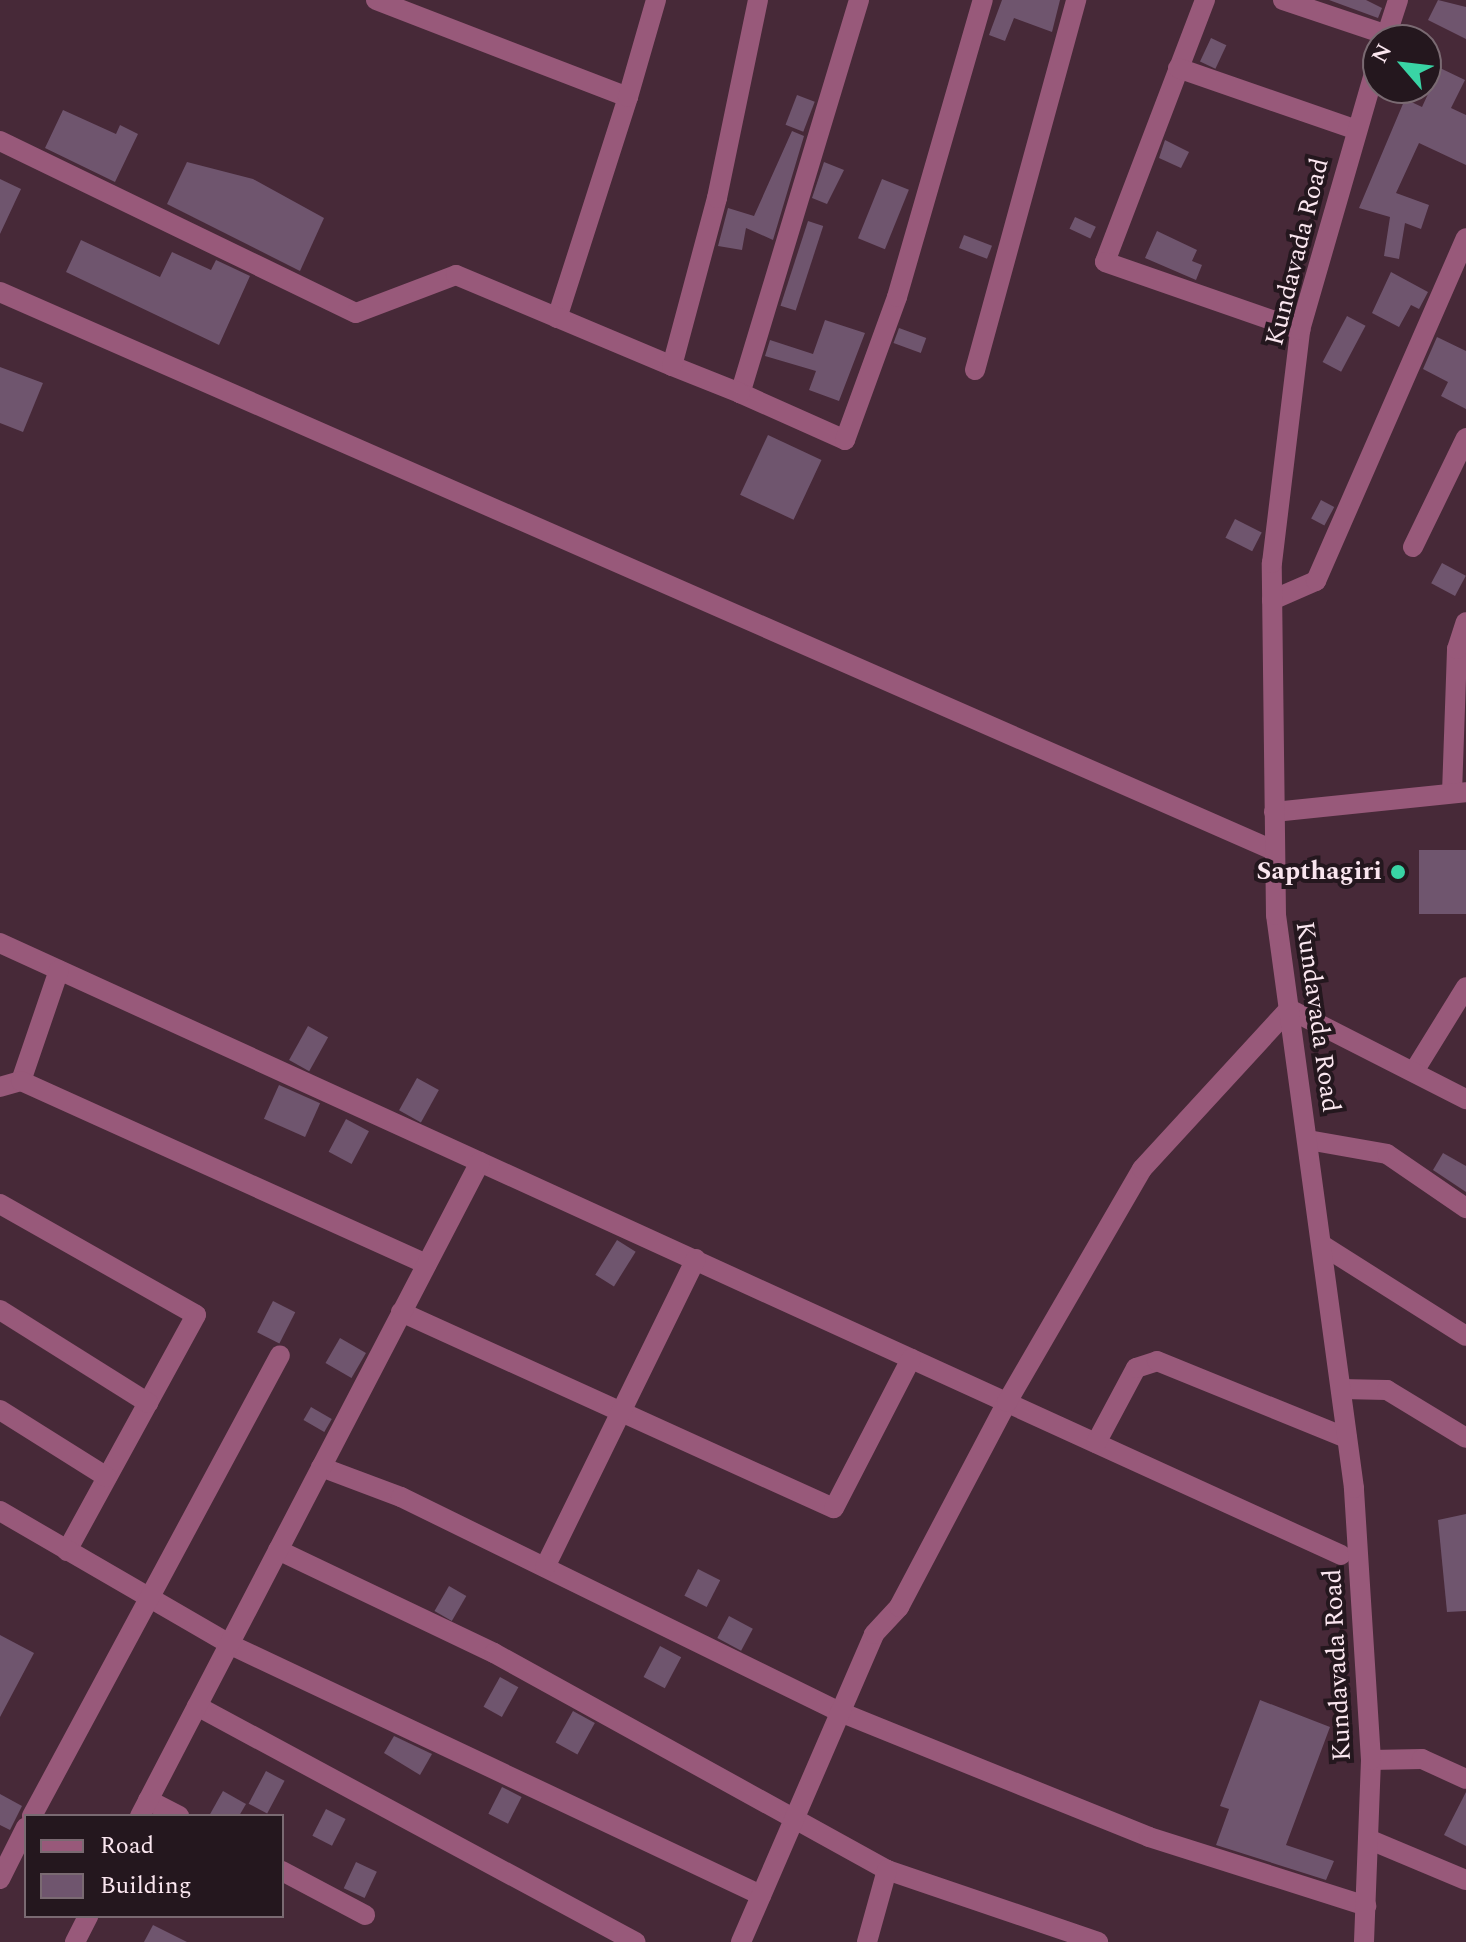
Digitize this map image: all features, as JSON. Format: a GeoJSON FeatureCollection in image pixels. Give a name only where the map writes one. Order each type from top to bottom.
{"type":"FeatureCollection","features":[{"type":"Feature","properties":{"kind":"street"},"geometry":{"type":"LineString","coordinates":[[376,0],[628,97]]}},
{"type":"Feature","properties":{"kind":"street"},"geometry":{"type":"LineString","coordinates":[[557,318],[656,0]]}},
{"type":"Feature","properties":{"kind":"street"},"geometry":{"type":"LineString","coordinates":[[672,366],[717,198],[758,0]]}},
{"type":"Feature","properties":{"kind":"street"},"geometry":{"type":"LineString","coordinates":[[740,393],[859,0]]}},
{"type":"Feature","properties":{"kind":"street"},"geometry":{"type":"LineString","coordinates":[[0,141],[356,313],[456,275],[845,440],[897,297],[983,0]]}},
{"type":"Feature","properties":{"kind":"street"},"geometry":{"type":"LineString","coordinates":[[975,370],[1076,0]]}},
{"type":"Feature","properties":{"kind":"street"},"geometry":{"type":"LineString","coordinates":[[1205,0],[1105,262],[1300,330]]}},
{"type":"Feature","properties":{"kind":"street"},"geometry":{"type":"LineString","coordinates":[[1283,0],[1362,29]]}},
{"type":"Feature","properties":{"kind":"street"},"geometry":{"type":"LineString","coordinates":[[1390,24],[1398,0]]}},
{"type":"Feature","properties":{"kind":"street"},"geometry":{"type":"LineString","coordinates":[[1178,68],[1357,130]]}},
{"type":"Feature","properties":{"kind":"street","name":"Kundavada Road"},"geometry":{"type":"LineString","coordinates":[[1364,1942],[1371,1760],[1347,1438],[1276,915],[1272,600],[1300,330],[1365,104]]}},
{"type":"Feature","properties":{"kind":"street"},"geometry":{"type":"LineString","coordinates":[[1272,600],[1316,581],[1466,238]]}},
{"type":"Feature","properties":{"kind":"street"},"geometry":{"type":"LineString","coordinates":[[0,292],[1275,851]]}},
{"type":"Feature","properties":{"kind":"street"},"geometry":{"type":"LineString","coordinates":[[1413,547],[1466,438]]}},
{"type":"Feature","properties":{"kind":"street"},"geometry":{"type":"LineString","coordinates":[[1274,812],[1459,792],[1457,649],[1466,622]]}},
{"type":"Feature","properties":{"kind":"street"},"geometry":{"type":"LineString","coordinates":[[0,943],[1341,1555]]}},
{"type":"Feature","properties":{"kind":"street"},"geometry":{"type":"LineString","coordinates":[[21,1081],[59,970]]}},
{"type":"Feature","properties":{"kind":"street"},"geometry":{"type":"LineString","coordinates":[[1416,1068],[1463,998]]}},
{"type":"Feature","properties":{"kind":"street"},"geometry":{"type":"LineString","coordinates":[[741,1942],[874,1634],[899,1607],[1007,1402],[1142,1169],[1289,1009],[1416,1068],[1466,1099]]}},
{"type":"Feature","properties":{"kind":"street"},"geometry":{"type":"LineString","coordinates":[[0,1087],[21,1081],[427,1264]]}},
{"type":"Feature","properties":{"kind":"street"},"geometry":{"type":"LineString","coordinates":[[1308,1140],[1387,1154],[1466,1208]]}},
{"type":"Feature","properties":{"kind":"street"},"geometry":{"type":"LineString","coordinates":[[170,1814],[144,1808],[197,1706],[233,1646],[278,1550],[480,1162]]}},
{"type":"Feature","properties":{"kind":"street"},"geometry":{"type":"LineString","coordinates":[[0,1204],[196,1315],[67,1551]]}},
{"type":"Feature","properties":{"kind":"street"},"geometry":{"type":"LineString","coordinates":[[1322,1245],[1466,1336]]}},
{"type":"Feature","properties":{"kind":"street"},"geometry":{"type":"LineString","coordinates":[[545,1567],[696,1259]]}},
{"type":"Feature","properties":{"kind":"street"},"geometry":{"type":"LineString","coordinates":[[0,1310],[148,1403]]}},
{"type":"Feature","properties":{"kind":"street"},"geometry":{"type":"LineString","coordinates":[[401,1312],[834,1508],[911,1359]]}},
{"type":"Feature","properties":{"kind":"street"},"geometry":{"type":"LineString","coordinates":[[33,1814],[280,1355]]}},
{"type":"Feature","properties":{"kind":"street"},"geometry":{"type":"LineString","coordinates":[[1096,1443],[1136,1368],[1157,1361],[1347,1438]]}},
{"type":"Feature","properties":{"kind":"street"},"geometry":{"type":"LineString","coordinates":[[1341,1389],[1387,1390],[1466,1438]]}},
{"type":"Feature","properties":{"kind":"street"},"geometry":{"type":"LineString","coordinates":[[0,1410],[107,1477]]}},
{"type":"Feature","properties":{"kind":"street"},"geometry":{"type":"LineString","coordinates":[[321,1467],[401,1497],[840,1712],[1149,1837],[1366,1906]]}},
{"type":"Feature","properties":{"kind":"street"},"geometry":{"type":"LineString","coordinates":[[0,1511],[148,1600],[233,1646],[761,1895]]}},
{"type":"Feature","properties":{"kind":"street"},"geometry":{"type":"LineString","coordinates":[[278,1550],[494,1653],[796,1815],[887,1870],[1098,1942]]}},
{"type":"Feature","properties":{"kind":"street"},"geometry":{"type":"LineString","coordinates":[[197,1706],[635,1942]]}},
{"type":"Feature","properties":{"kind":"street"},"geometry":{"type":"LineString","coordinates":[[1371,1760],[1422,1759],[1466,1779]]}},
{"type":"Feature","properties":{"kind":"street"},"geometry":{"type":"LineString","coordinates":[[0,1879],[24,1831]]}},
{"type":"Feature","properties":{"kind":"street"},"geometry":{"type":"LineString","coordinates":[[1368,1839],[1466,1880]]}},
{"type":"Feature","properties":{"kind":"street"},"geometry":{"type":"LineString","coordinates":[[867,1942],[887,1870]]}},
{"type":"Feature","properties":{"kind":"street"},"geometry":{"type":"LineString","coordinates":[[284,1872],[365,1915]]}},
{"type":"Feature","properties":{"kind":"street"},"geometry":{"type":"LineString","coordinates":[[75,1942],[87,1918]]}},
{"type":"Feature","properties":{"kind":"building"},"geometry":{"type":"Polygon","coordinates":[[[1002,0],[1060,0],[1052,32],[1014,18],[1005,41],[989,35],[1002,0]]]}},
{"type":"Feature","properties":{"kind":"building"},"geometry":{"type":"Polygon","coordinates":[[[1329,0],[1366,0],[1382,8],[1378,18],[1329,0]]]}},
{"type":"Feature","properties":{"kind":"building"},"geometry":{"type":"Polygon","coordinates":[[[1438,0],[1466,7],[1466,39],[1442,27],[1442,24],[1428,20],[1438,0]]]}},
{"type":"Feature","properties":{"kind":"building"},"geometry":{"type":"Polygon","coordinates":[[[1211,38],[1226,45],[1215,69],[1200,62],[1211,38]]]}},
{"type":"Feature","properties":{"kind":"building"},"geometry":{"type":"Polygon","coordinates":[[[1442,69],[1465,80],[1451,108],[1466,115],[1466,165],[1419,143],[1396,193],[1429,205],[1421,229],[1405,223],[1399,259],[1384,256],[1390,217],[1359,208],[1403,104],[1422,107],[1423,104],[1442,104],[1442,69]]]}},
{"type":"Feature","properties":{"kind":"building"},"geometry":{"type":"Polygon","coordinates":[[[797,95],[815,102],[803,132],[786,125],[797,95]]]}},
{"type":"Feature","properties":{"kind":"building"},"geometry":{"type":"Polygon","coordinates":[[[63,110],[116,134],[120,125],[138,134],[115,182],[45,148],[63,110]]]}},
{"type":"Feature","properties":{"kind":"building"},"geometry":{"type":"Polygon","coordinates":[[[792,131],[804,136],[773,240],[746,228],[742,250],[718,246],[728,208],[754,216],[792,131]]]}},
{"type":"Feature","properties":{"kind":"building"},"geometry":{"type":"Polygon","coordinates":[[[1165,140],[1189,152],[1181,168],[1159,158],[1165,140]]]}},
{"type":"Feature","properties":{"kind":"building"},"geometry":{"type":"Polygon","coordinates":[[[187,162],[253,179],[324,218],[300,271],[167,204],[187,162]]]}},
{"type":"Feature","properties":{"kind":"building"},"geometry":{"type":"Polygon","coordinates":[[[824,162],[844,170],[827,204],[812,198],[824,162]]]}},
{"type":"Feature","properties":{"kind":"building"},"geometry":{"type":"Polygon","coordinates":[[[0,179],[21,189],[0,234],[0,179]]]}},
{"type":"Feature","properties":{"kind":"building"},"geometry":{"type":"Polygon","coordinates":[[[882,179],[909,190],[885,249],[858,238],[882,179]]]}},
{"type":"Feature","properties":{"kind":"building"},"geometry":{"type":"Polygon","coordinates":[[[1075,217],[1096,227],[1090,239],[1070,229],[1075,217]]]}},
{"type":"Feature","properties":{"kind":"building"},"geometry":{"type":"Polygon","coordinates":[[[808,221],[823,226],[796,311],[780,306],[808,221]]]}},
{"type":"Feature","properties":{"kind":"building"},"geometry":{"type":"Polygon","coordinates":[[[1157,231],[1197,250],[1192,261],[1202,265],[1196,280],[1145,258],[1157,231]]]}},
{"type":"Feature","properties":{"kind":"building"},"geometry":{"type":"Polygon","coordinates":[[[964,235],[992,246],[987,259],[959,248],[964,235]]]}},
{"type":"Feature","properties":{"kind":"building"},"geometry":{"type":"Polygon","coordinates":[[[81,240],[160,277],[172,252],[211,270],[216,260],[250,276],[219,345],[66,272],[81,240]]]}},
{"type":"Feature","properties":{"kind":"building"},"geometry":{"type":"Polygon","coordinates":[[[1391,272],[1428,292],[1419,309],[1411,305],[1399,327],[1372,313],[1391,272]]]}},
{"type":"Feature","properties":{"kind":"building"},"geometry":{"type":"Polygon","coordinates":[[[1347,316],[1366,326],[1341,372],[1323,362],[1347,316]]]}},
{"type":"Feature","properties":{"kind":"building"},"geometry":{"type":"Polygon","coordinates":[[[825,320],[865,333],[839,401],[809,390],[816,371],[765,356],[770,340],[813,354],[825,320]]]}},
{"type":"Feature","properties":{"kind":"building"},"geometry":{"type":"Polygon","coordinates":[[[899,328],[926,338],[921,353],[894,343],[899,328]]]}},
{"type":"Feature","properties":{"kind":"building"},"geometry":{"type":"Polygon","coordinates":[[[1437,337],[1466,351],[1466,409],[1441,396],[1448,382],[1423,369],[1437,337]]]}},
{"type":"Feature","properties":{"kind":"building"},"geometry":{"type":"Polygon","coordinates":[[[0,367],[43,383],[23,432],[0,423],[0,367]]]}},
{"type":"Feature","properties":{"kind":"building"},"geometry":{"type":"Polygon","coordinates":[[[768,435],[821,460],[794,520],[740,495],[768,435]]]}},
{"type":"Feature","properties":{"kind":"building"},"geometry":{"type":"Polygon","coordinates":[[[1321,500],[1334,507],[1324,526],[1311,519],[1321,500]]]}},
{"type":"Feature","properties":{"kind":"building"},"geometry":{"type":"Polygon","coordinates":[[[1235,519],[1262,533],[1252,551],[1225,538],[1235,519]]]}},
{"type":"Feature","properties":{"kind":"building"},"geometry":{"type":"Polygon","coordinates":[[[1442,563],[1466,576],[1455,596],[1431,583],[1442,563]]]}},
{"type":"Feature","properties":{"kind":"building"},"geometry":{"type":"Polygon","coordinates":[[[1419,850],[1466,850],[1466,914],[1419,914],[1419,850]]]}},
{"type":"Feature","properties":{"kind":"building"},"geometry":{"type":"Polygon","coordinates":[[[308,1026],[328,1037],[309,1071],[289,1060],[308,1026]]]}},
{"type":"Feature","properties":{"kind":"building"},"geometry":{"type":"Polygon","coordinates":[[[417,1078],[439,1090],[421,1122],[399,1110],[417,1078]]]}},
{"type":"Feature","properties":{"kind":"building"},"geometry":{"type":"Polygon","coordinates":[[[279,1085],[320,1103],[305,1137],[264,1119],[279,1085]]]}},
{"type":"Feature","properties":{"kind":"building"},"geometry":{"type":"Polygon","coordinates":[[[346,1119],[369,1131],[352,1164],[329,1152],[346,1119]]]}},
{"type":"Feature","properties":{"kind":"building"},"geometry":{"type":"Polygon","coordinates":[[[1443,1153],[1466,1166],[1466,1192],[1433,1170],[1443,1153]]]}},
{"type":"Feature","properties":{"kind":"building"},"geometry":{"type":"Polygon","coordinates":[[[617,1240],[636,1252],[614,1286],[595,1275],[617,1240]]]}},
{"type":"Feature","properties":{"kind":"building"},"geometry":{"type":"Polygon","coordinates":[[[273,1301],[295,1312],[279,1344],[257,1332],[273,1301]]]}},
{"type":"Feature","properties":{"kind":"building"},"geometry":{"type":"Polygon","coordinates":[[[340,1338],[366,1353],[351,1378],[326,1363],[340,1338]]]}},
{"type":"Feature","properties":{"kind":"building"},"geometry":{"type":"Polygon","coordinates":[[[311,1407],[332,1419],[324,1432],[304,1420],[311,1407]]]}},
{"type":"Feature","properties":{"kind":"building"},"geometry":{"type":"Polygon","coordinates":[[[1466,1514],[1466,1611],[1447,1612],[1438,1520],[1466,1514]]]}},
{"type":"Feature","properties":{"kind":"building"},"geometry":{"type":"Polygon","coordinates":[[[698,1569],[720,1580],[707,1607],[684,1596],[698,1569]]]}},
{"type":"Feature","properties":{"kind":"building"},"geometry":{"type":"Polygon","coordinates":[[[449,1586],[466,1596],[452,1621],[434,1611],[449,1586]]]}},
{"type":"Feature","properties":{"kind":"building"},"geometry":{"type":"Polygon","coordinates":[[[729,1616],[753,1629],[741,1651],[717,1638],[729,1616]]]}},
{"type":"Feature","properties":{"kind":"building"},"geometry":{"type":"Polygon","coordinates":[[[0,1635],[34,1653],[0,1717],[0,1635]]]}},
{"type":"Feature","properties":{"kind":"building"},"geometry":{"type":"Polygon","coordinates":[[[660,1646],[681,1657],[665,1688],[644,1677],[660,1646]]]}},
{"type":"Feature","properties":{"kind":"building"},"geometry":{"type":"Polygon","coordinates":[[[500,1677],[518,1687],[502,1717],[484,1707],[500,1677]]]}},
{"type":"Feature","properties":{"kind":"building"},"geometry":{"type":"Polygon","coordinates":[[[1260,1700],[1330,1727],[1286,1845],[1334,1861],[1326,1880],[1216,1845],[1229,1809],[1220,1806],[1260,1700]]]}},
{"type":"Feature","properties":{"kind":"building"},"geometry":{"type":"Polygon","coordinates":[[[573,1711],[595,1723],[577,1755],[556,1742],[573,1711]]]}},
{"type":"Feature","properties":{"kind":"building"},"geometry":{"type":"Polygon","coordinates":[[[394,1736],[432,1754],[420,1775],[384,1753],[394,1736]]]}},
{"type":"Feature","properties":{"kind":"building"},"geometry":{"type":"Polygon","coordinates":[[[266,1771],[285,1781],[267,1814],[249,1804],[266,1771]]]}},
{"type":"Feature","properties":{"kind":"building"},"geometry":{"type":"Polygon","coordinates":[[[502,1787],[522,1797],[508,1824],[488,1814],[502,1787]]]}},
{"type":"Feature","properties":{"kind":"building"},"geometry":{"type":"Polygon","coordinates":[[[223,1791],[246,1804],[240,1814],[210,1814],[223,1791]]]}},
{"type":"Feature","properties":{"kind":"building"},"geometry":{"type":"Polygon","coordinates":[[[1466,1792],[1466,1846],[1444,1835],[1466,1792]]]}},
{"type":"Feature","properties":{"kind":"building"},"geometry":{"type":"Polygon","coordinates":[[[0,1794],[22,1806],[10,1830],[0,1825],[0,1794]]]}},
{"type":"Feature","properties":{"kind":"building"},"geometry":{"type":"Polygon","coordinates":[[[326,1809],[346,1819],[332,1846],[312,1836],[326,1809]]]}},
{"type":"Feature","properties":{"kind":"building"},"geometry":{"type":"Polygon","coordinates":[[[356,1862],[377,1872],[365,1898],[344,1888],[356,1862]]]}},
{"type":"Feature","properties":{"kind":"building"},"geometry":{"type":"Polygon","coordinates":[[[153,1925],[187,1942],[144,1942],[153,1925]]]}},
{"type":"Feature","properties":{"kind":"place","name":"Sapthagiri"},"geometry":{"type":"Point","coordinates":[1398,872]}}]}
